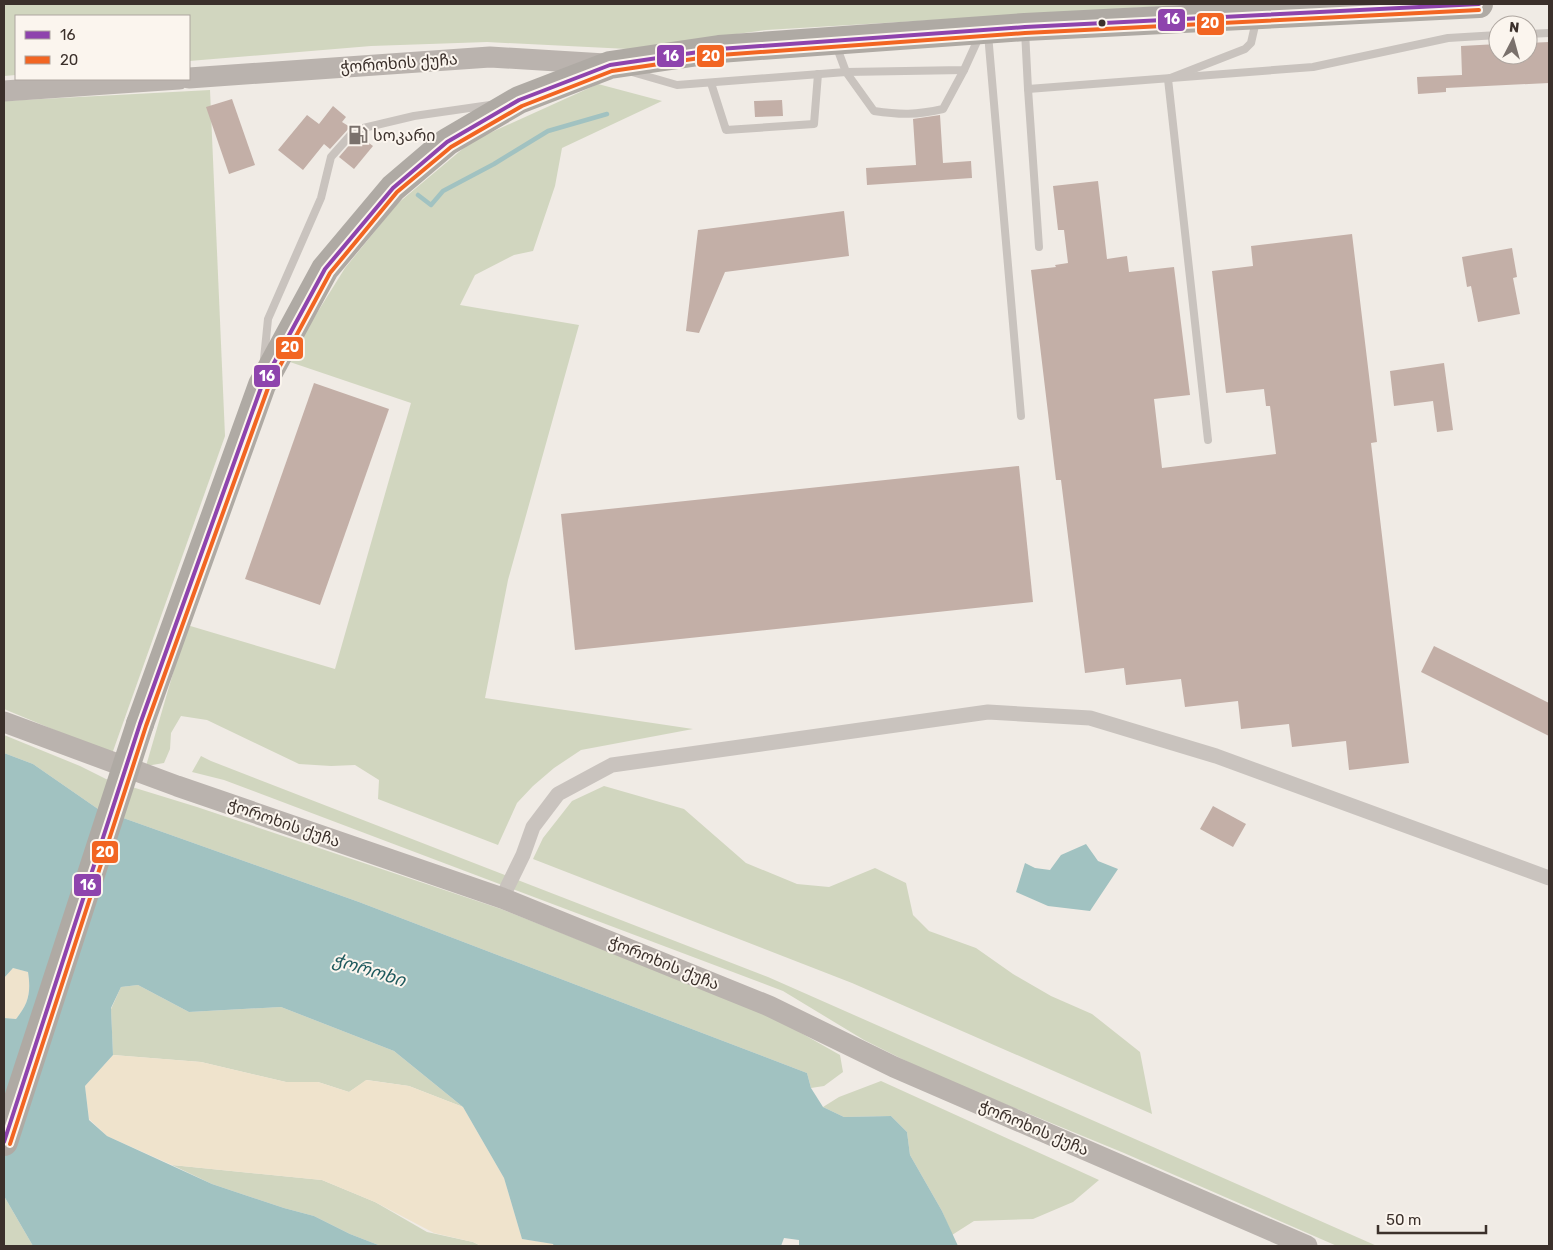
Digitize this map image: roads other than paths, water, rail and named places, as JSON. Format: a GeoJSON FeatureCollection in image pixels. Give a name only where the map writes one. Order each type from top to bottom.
{"type":"FeatureCollection","features":[{"type":"Feature","properties":{"kind":"highway"},"geometry":{"type":"LineString","coordinates":[[4,1142],[140,724],[262,385],[325,269],[393,188],[447,142],[520,100],[610,65],[719,49],[1256,10],[1479,4]]}},
{"type":"Feature","properties":{"kind":"street","name":"ჭოროხის ქუჩა"},"geometry":{"type":"LineString","coordinates":[[190,78],[490,57],[610,65]]}},
{"type":"Feature","properties":{"kind":"street"},"geometry":{"type":"LineString","coordinates":[[4,91],[164,80]]}},
{"type":"Feature","properties":{"kind":"street"},"geometry":{"type":"LineString","coordinates":[[502,898],[533,827],[558,794],[612,765],[988,712],[1090,718],[1216,756],[1549,878]]}},
{"type":"Feature","properties":{"kind":"street","name":"ჭოროხის ქუჩა"},"geometry":{"type":"LineString","coordinates":[[4,722],[177,786],[502,898],[769,1006],[894,1067],[1307,1246]]}},
{"type":"Feature","properties":{"kind":"lane"},"geometry":{"type":"LineString","coordinates":[[1168,79],[1245,50],[1251,43],[1256,10]]}},
{"type":"Feature","properties":{"kind":"lane"},"geometry":{"type":"LineString","coordinates":[[1025,27],[1039,248]]}},
{"type":"Feature","properties":{"kind":"lane"},"geometry":{"type":"LineString","coordinates":[[834,41],[846,72],[874,111],[898,115],[920,114],[943,109],[985,30]]}},
{"type":"Feature","properties":{"kind":"lane"},"geometry":{"type":"LineString","coordinates":[[985,30],[1021,416]]}},
{"type":"Feature","properties":{"kind":"lane"},"geometry":{"type":"LineString","coordinates":[[1028,89],[1313,67],[1448,38],[1488,36]]}},
{"type":"Feature","properties":{"kind":"lane"},"geometry":{"type":"LineString","coordinates":[[610,65],[677,85],[846,72],[964,70]]}},
{"type":"Feature","properties":{"kind":"lane"},"geometry":{"type":"LineString","coordinates":[[711,83],[726,130],[814,124],[818,74]]}},
{"type":"Feature","properties":{"kind":"lane"},"geometry":{"type":"LineString","coordinates":[[1168,79],[1208,440]]}},
{"type":"Feature","properties":{"kind":"lane"},"geometry":{"type":"LineString","coordinates":[[262,385],[268,319],[321,198],[331,156],[355,130],[414,116],[520,100]]}},
{"type":"Feature","properties":{"kind":"water","name":"ჭოროხი"},"geometry":{"type":"Polygon","coordinates":[[[4,753],[33,764],[98,809],[359,902],[807,1073],[811,1088],[823,1107],[844,1117],[891,1116],[907,1132],[910,1155],[942,1211],[958,1246],[799,1246],[799,1240],[784,1238],[781,1246],[554,1246],[553,1244],[522,1239],[504,1178],[463,1107],[394,1051],[281,1007],[189,1012],[138,985],[121,987],[111,1008],[113,1055],[85,1086],[89,1120],[107,1136],[212,1184],[314,1216],[350,1234],[381,1246],[33,1246],[4,1196],[4,1018],[16,1019],[24,1008],[29,986],[28,972],[13,968],[4,978],[4,753]]]}},
{"type":"Feature","properties":{"kind":"water"},"geometry":{"type":"Polygon","coordinates":[[[1086,844],[1098,861],[1118,869],[1090,911],[1048,906],[1016,892],[1025,863],[1035,868],[1050,870],[1061,855],[1086,844]]]}},
{"type":"Feature","properties":{"kind":"waterway"},"geometry":{"type":"LineString","coordinates":[[418,195],[431,205],[443,191],[494,164],[548,131],[607,114]]}},
{"type":"Feature","properties":{"kind":"place","name":"სოკარი"},"geometry":{"type":"Point","coordinates":[358,135]}}]}
